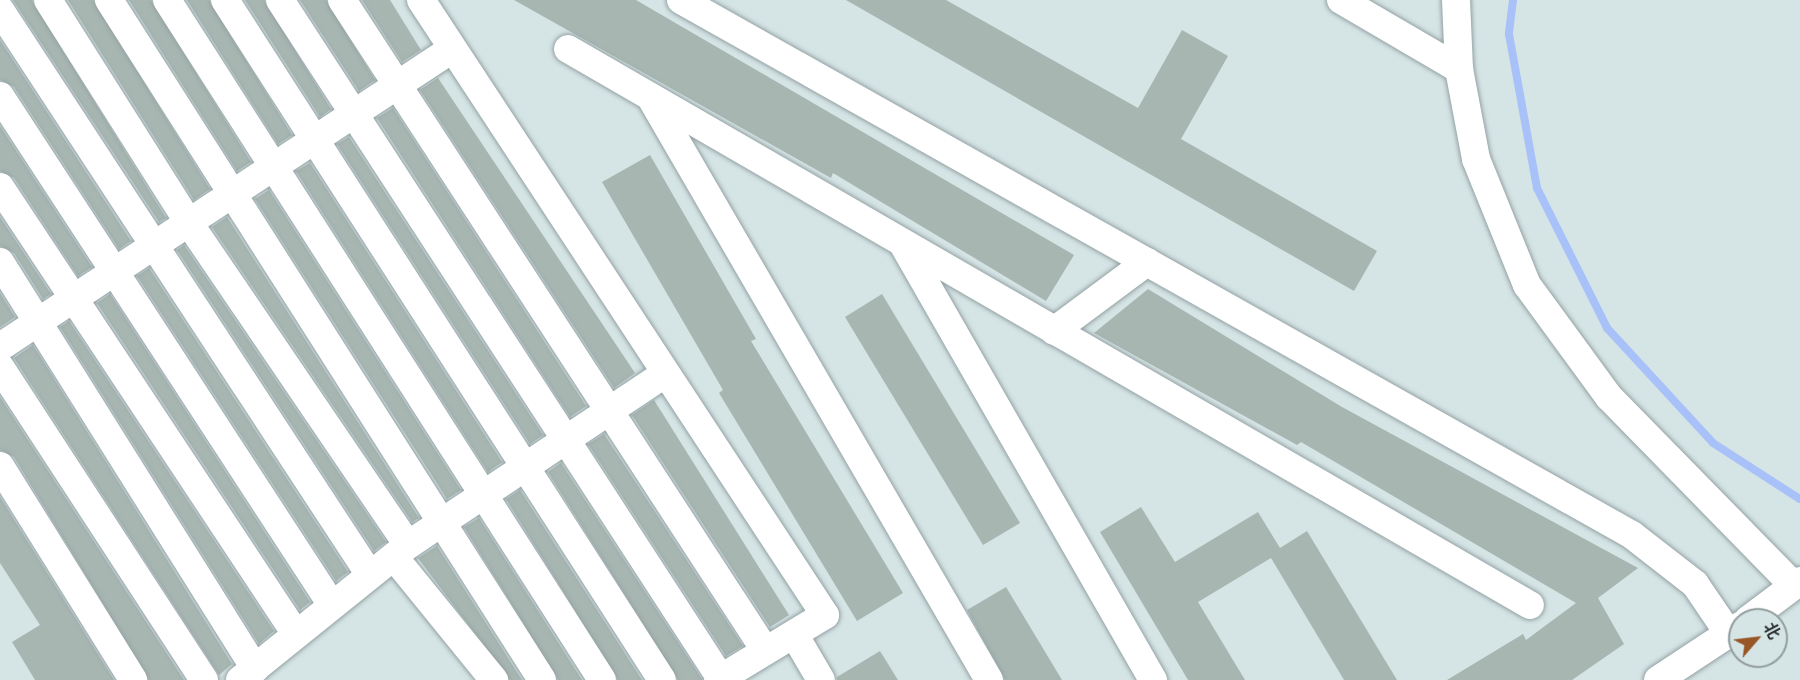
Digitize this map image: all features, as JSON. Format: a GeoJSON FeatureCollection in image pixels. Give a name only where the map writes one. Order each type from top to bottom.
{"type":"FeatureCollection","features":[{"type":"Feature","properties":{"kind":"street"},"geometry":{"type":"LineString","coordinates":[[48,0],[401,551],[494,680]]}},
{"type":"Feature","properties":{"kind":"street"},"geometry":{"type":"LineString","coordinates":[[109,0],[542,680]]}},
{"type":"Feature","properties":{"kind":"street"},"geometry":{"type":"LineString","coordinates":[[166,0],[602,680]]}},
{"type":"Feature","properties":{"kind":"street"},"geometry":{"type":"LineString","coordinates":[[225,0],[312,141],[662,680]]}},
{"type":"Feature","properties":{"kind":"street"},"geometry":{"type":"LineString","coordinates":[[280,0],[720,680],[765,650],[825,615],[664,374],[421,0]]}},
{"type":"Feature","properties":{"kind":"street"},"geometry":{"type":"LineString","coordinates":[[342,0],[613,408],[765,650]]}},
{"type":"Feature","properties":{"kind":"street"},"geometry":{"type":"LineString","coordinates":[[681,0],[1632,535],[1695,584],[1728,616]]}},
{"type":"Feature","properties":{"kind":"street"},"geometry":{"type":"LineString","coordinates":[[1341,0],[1459,69]]}},
{"type":"Feature","properties":{"kind":"street"},"geometry":{"type":"LineString","coordinates":[[1456,0],[1459,69],[1490,202],[1552,325],[1609,397],[1797,583],[1764,608]]}},
{"type":"Feature","properties":{"kind":"street"},"geometry":{"type":"LineString","coordinates":[[0,10],[151,248],[370,575]]}},
{"type":"Feature","properties":{"kind":"street"},"geometry":{"type":"LineString","coordinates":[[0,347],[452,49]]}},
{"type":"Feature","properties":{"kind":"street"},"geometry":{"type":"LineString","coordinates":[[568,50],[1530,605]]}},
{"type":"Feature","properties":{"kind":"street"},"geometry":{"type":"LineString","coordinates":[[0,96],[332,605]]}},
{"type":"Feature","properties":{"kind":"street"},"geometry":{"type":"LineString","coordinates":[[651,98],[989,680]]}},
{"type":"Feature","properties":{"kind":"street"},"geometry":{"type":"LineString","coordinates":[[0,187],[296,634]]}},
{"type":"Feature","properties":{"kind":"street"},"geometry":{"type":"LineString","coordinates":[[903,244],[1153,680]]}},
{"type":"Feature","properties":{"kind":"street"},"geometry":{"type":"LineString","coordinates":[[0,262],[247,674],[401,551],[664,374]]}},
{"type":"Feature","properties":{"kind":"street"},"geometry":{"type":"LineString","coordinates":[[1054,331],[1147,262]]}},
{"type":"Feature","properties":{"kind":"street"},"geometry":{"type":"LineString","coordinates":[[0,367],[204,680]]}},
{"type":"Feature","properties":{"kind":"street"},"geometry":{"type":"LineString","coordinates":[[0,466],[133,680]]}},
{"type":"Feature","properties":{"kind":"street"},"geometry":{"type":"LineString","coordinates":[[794,634],[821,680]]}},
{"type":"Feature","properties":{"kind":"street"},"geometry":{"type":"LineString","coordinates":[[1658,680],[1728,634]]}},
{"type":"Feature","properties":{"kind":"building"},"geometry":{"type":"Polygon","coordinates":[[[13,0],[32,0],[166,218],[159,222],[13,0]]]}},
{"type":"Feature","properties":{"kind":"building"},"geometry":{"type":"Polygon","coordinates":[[[68,0],[93,0],[210,189],[194,200],[68,0]]]}},
{"type":"Feature","properties":{"kind":"building"},"geometry":{"type":"Polygon","coordinates":[[[129,0],[151,0],[251,162],[237,171],[129,0]]]}},
{"type":"Feature","properties":{"kind":"building"},"geometry":{"type":"Polygon","coordinates":[[[187,0],[209,0],[292,135],[278,144],[187,0]]]}},
{"type":"Feature","properties":{"kind":"building"},"geometry":{"type":"Polygon","coordinates":[[[245,0],[264,0],[331,109],[320,117],[245,0]]]}},
{"type":"Feature","properties":{"kind":"building"},"geometry":{"type":"Polygon","coordinates":[[[300,0],[326,0],[375,80],[359,91],[300,0]]]}},
{"type":"Feature","properties":{"kind":"building"},"geometry":{"type":"Polygon","coordinates":[[[362,0],[390,0],[421,50],[402,62],[362,0]]]}},
{"type":"Feature","properties":{"kind":"building"},"geometry":{"type":"Polygon","coordinates":[[[514,0],[636,0],[1074,255],[1046,301],[833,173],[831,178],[514,0]]]}},
{"type":"Feature","properties":{"kind":"building"},"geometry":{"type":"Polygon","coordinates":[[[846,0],[946,0],[1138,108],[1182,30],[1228,56],[1181,139],[1377,251],[1354,291],[846,0]]]}},
{"type":"Feature","properties":{"kind":"building"},"geometry":{"type":"Polygon","coordinates":[[[0,40],[131,241],[119,249],[14,87],[0,80],[0,40]]]}},
{"type":"Feature","properties":{"kind":"building"},"geometry":{"type":"Polygon","coordinates":[[[438,78],[635,373],[614,388],[420,90],[438,78]]]}},
{"type":"Feature","properties":{"kind":"building"},"geometry":{"type":"Polygon","coordinates":[[[393,108],[586,406],[570,417],[377,118],[393,108]]]}},
{"type":"Feature","properties":{"kind":"building"},"geometry":{"type":"Polygon","coordinates":[[[0,126],[92,267],[78,276],[14,178],[0,171],[0,126]]]}},
{"type":"Feature","properties":{"kind":"building"},"geometry":{"type":"Polygon","coordinates":[[[349,137],[543,435],[530,444],[337,144],[349,137]]]}},
{"type":"Feature","properties":{"kind":"building"},"geometry":{"type":"Polygon","coordinates":[[[650,155],[756,339],[751,341],[903,593],[857,621],[719,393],[723,390],[602,182],[650,155]]]}},
{"type":"Feature","properties":{"kind":"building"},"geometry":{"type":"Polygon","coordinates":[[[310,163],[502,462],[488,472],[296,171],[310,163]]]}},
{"type":"Feature","properties":{"kind":"building"},"geometry":{"type":"Polygon","coordinates":[[[269,190],[461,490],[447,499],[255,199],[269,190]]]}},
{"type":"Feature","properties":{"kind":"building"},"geometry":{"type":"Polygon","coordinates":[[[0,217],[51,294],[43,299],[14,253],[0,246],[0,217]]]}},
{"type":"Feature","properties":{"kind":"building"},"geometry":{"type":"Polygon","coordinates":[[[227,217],[419,518],[412,522],[212,227],[227,217]]]}},
{"type":"Feature","properties":{"kind":"building"},"geometry":{"type":"Polygon","coordinates":[[[184,245],[386,542],[374,551],[177,250],[184,245]]]}},
{"type":"Feature","properties":{"kind":"building"},"geometry":{"type":"Polygon","coordinates":[[[149,268],[348,572],[336,581],[137,276],[149,268]]]}},
{"type":"Feature","properties":{"kind":"building"},"geometry":{"type":"Polygon","coordinates":[[[1148,289],[1342,407],[1638,568],[1598,598],[1624,644],[1572,680],[1447,680],[1523,634],[1526,640],[1576,603],[1301,442],[1297,445],[1094,333],[1148,289]]]}},
{"type":"Feature","properties":{"kind":"building"},"geometry":{"type":"Polygon","coordinates":[[[0,293],[15,317],[0,327],[0,293]]]}},
{"type":"Feature","properties":{"kind":"building"},"geometry":{"type":"Polygon","coordinates":[[[110,294],[310,602],[300,610],[97,303],[110,294]]]}},
{"type":"Feature","properties":{"kind":"building"},"geometry":{"type":"Polygon","coordinates":[[[882,294],[1020,523],[983,545],[845,317],[882,294]]]}},
{"type":"Feature","properties":{"kind":"building"},"geometry":{"type":"Polygon","coordinates":[[[69,321],[274,631],[259,644],[60,327],[69,321]]]}},
{"type":"Feature","properties":{"kind":"building"},"geometry":{"type":"Polygon","coordinates":[[[33,345],[232,664],[219,675],[14,358],[33,345]]]}},
{"type":"Feature","properties":{"kind":"building"},"geometry":{"type":"Polygon","coordinates":[[[0,397],[184,680],[149,680],[14,457],[0,450],[0,397]]]}},
{"type":"Feature","properties":{"kind":"building"},"geometry":{"type":"Polygon","coordinates":[[[654,400],[789,615],[770,627],[632,415],[654,400]]]}},
{"type":"Feature","properties":{"kind":"building"},"geometry":{"type":"Polygon","coordinates":[[[604,434],[743,646],[726,656],[588,444],[604,434]]]}},
{"type":"Feature","properties":{"kind":"building"},"geometry":{"type":"Polygon","coordinates":[[[561,463],[702,680],[678,680],[548,472],[561,463]]]}},
{"type":"Feature","properties":{"kind":"building"},"geometry":{"type":"Polygon","coordinates":[[[520,490],[642,680],[618,680],[506,499],[520,490]]]}},
{"type":"Feature","properties":{"kind":"building"},"geometry":{"type":"Polygon","coordinates":[[[0,497],[114,680],[35,680],[12,642],[40,625],[0,563],[0,497]]]}},
{"type":"Feature","properties":{"kind":"building"},"geometry":{"type":"Polygon","coordinates":[[[1141,507],[1175,562],[1258,512],[1280,548],[1307,531],[1397,680],[1344,680],[1271,558],[1198,602],[1245,680],[1188,680],[1100,532],[1141,507]]]}},
{"type":"Feature","properties":{"kind":"building"},"geometry":{"type":"Polygon","coordinates":[[[479,518],[582,680],[558,680],[464,527],[479,518]]]}},
{"type":"Feature","properties":{"kind":"building"},"geometry":{"type":"Polygon","coordinates":[[[437,546],[522,680],[510,680],[418,558],[437,546]]]}},
{"type":"Feature","properties":{"kind":"building"},"geometry":{"type":"Polygon","coordinates":[[[1006,587],[1062,680],[1005,680],[967,610],[1006,587]]]}},
{"type":"Feature","properties":{"kind":"building"},"geometry":{"type":"Polygon","coordinates":[[[880,651],[898,680],[837,680],[837,677],[880,651]]]}},
{"type":"Feature","properties":{"kind":"waterway"},"geometry":{"type":"LineString","coordinates":[[1513,0],[1509,34],[1537,188],[1607,328],[1713,443],[1800,499]]}}]}
